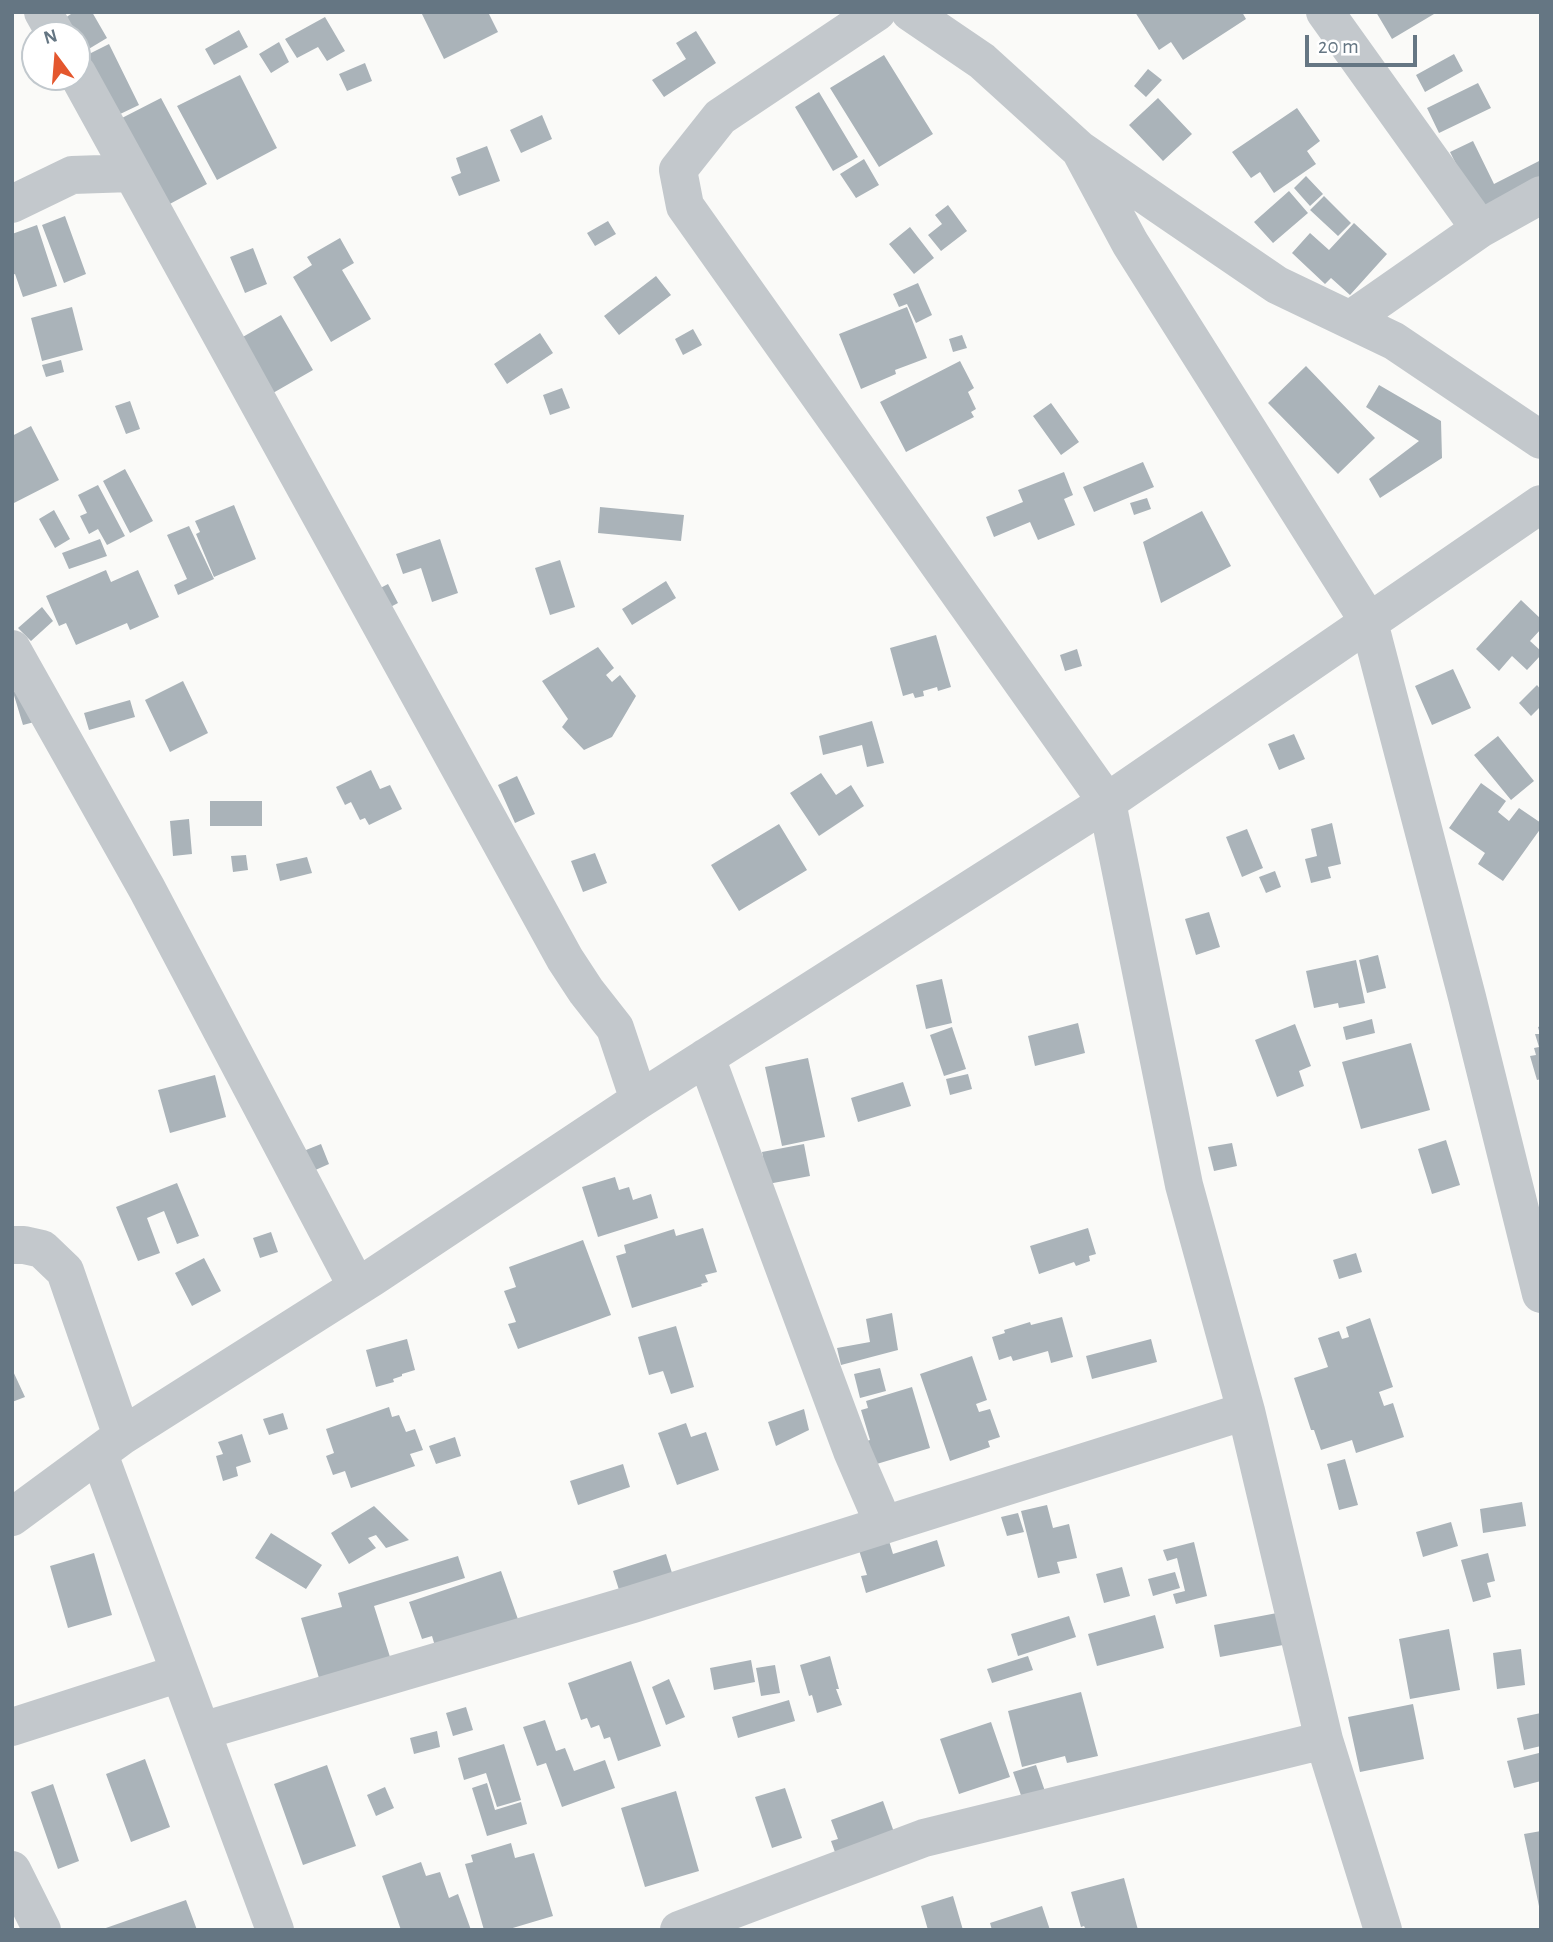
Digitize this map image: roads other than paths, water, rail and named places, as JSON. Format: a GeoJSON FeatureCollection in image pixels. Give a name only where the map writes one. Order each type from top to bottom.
{"type":"FeatureCollection","features":[{"type":"Feature","properties":{"kind":"street"},"geometry":{"type":"LineString","coordinates":[[877,12],[720,117],[678,170],[685,206],[1107,802],[1184,1185],[1247,1411],[1324,1741],[1383,1930]]}},
{"type":"Feature","properties":{"kind":"street"},"geometry":{"type":"LineString","coordinates":[[910,12],[982,61],[1080,150],[1278,285],[1394,341],[1541,440]]}},
{"type":"Feature","properties":{"kind":"street"},"geometry":{"type":"LineString","coordinates":[[952,12],[982,61]]}},
{"type":"Feature","properties":{"kind":"street"},"geometry":{"type":"LineString","coordinates":[[1325,12],[1480,229]]}},
{"type":"Feature","properties":{"kind":"street"},"geometry":{"type":"LineString","coordinates":[[87,91],[565,959],[615,1028],[639,1100]]}},
{"type":"Feature","properties":{"kind":"street"},"geometry":{"type":"LineString","coordinates":[[1080,150],[1130,243],[1368,622],[1467,997],[1541,1294]]}},
{"type":"Feature","properties":{"kind":"street"},"geometry":{"type":"LineString","coordinates":[[12,204],[72,175],[132,173]]}},
{"type":"Feature","properties":{"kind":"street"},"geometry":{"type":"LineString","coordinates":[[1350,320],[1480,229],[1541,195]]}},
{"type":"Feature","properties":{"kind":"street"},"geometry":{"type":"LineString","coordinates":[[12,1517],[111,1445],[357,1287],[639,1100],[1107,802],[1541,504]]}},
{"type":"Feature","properties":{"kind":"street"},"geometry":{"type":"LineString","coordinates":[[12,649],[147,888],[357,1287]]}},
{"type":"Feature","properties":{"kind":"street"},"geometry":{"type":"LineString","coordinates":[[706,1057],[852,1451],[884,1525]]}},
{"type":"Feature","properties":{"kind":"street"},"geometry":{"type":"LineString","coordinates":[[12,1245],[42,1249],[65,1272],[111,1445],[180,1673],[275,1930]]}},
{"type":"Feature","properties":{"kind":"street"},"geometry":{"type":"LineString","coordinates":[[202,1731],[633,1604],[1247,1411]]}},
{"type":"Feature","properties":{"kind":"street"},"geometry":{"type":"LineString","coordinates":[[12,1727],[180,1673]]}},
{"type":"Feature","properties":{"kind":"street"},"geometry":{"type":"LineString","coordinates":[[679,1930],[924,1838],[1324,1741]]}},
{"type":"Feature","properties":{"kind":"street"},"geometry":{"type":"LineString","coordinates":[[12,1870],[42,1930]]}}]}
